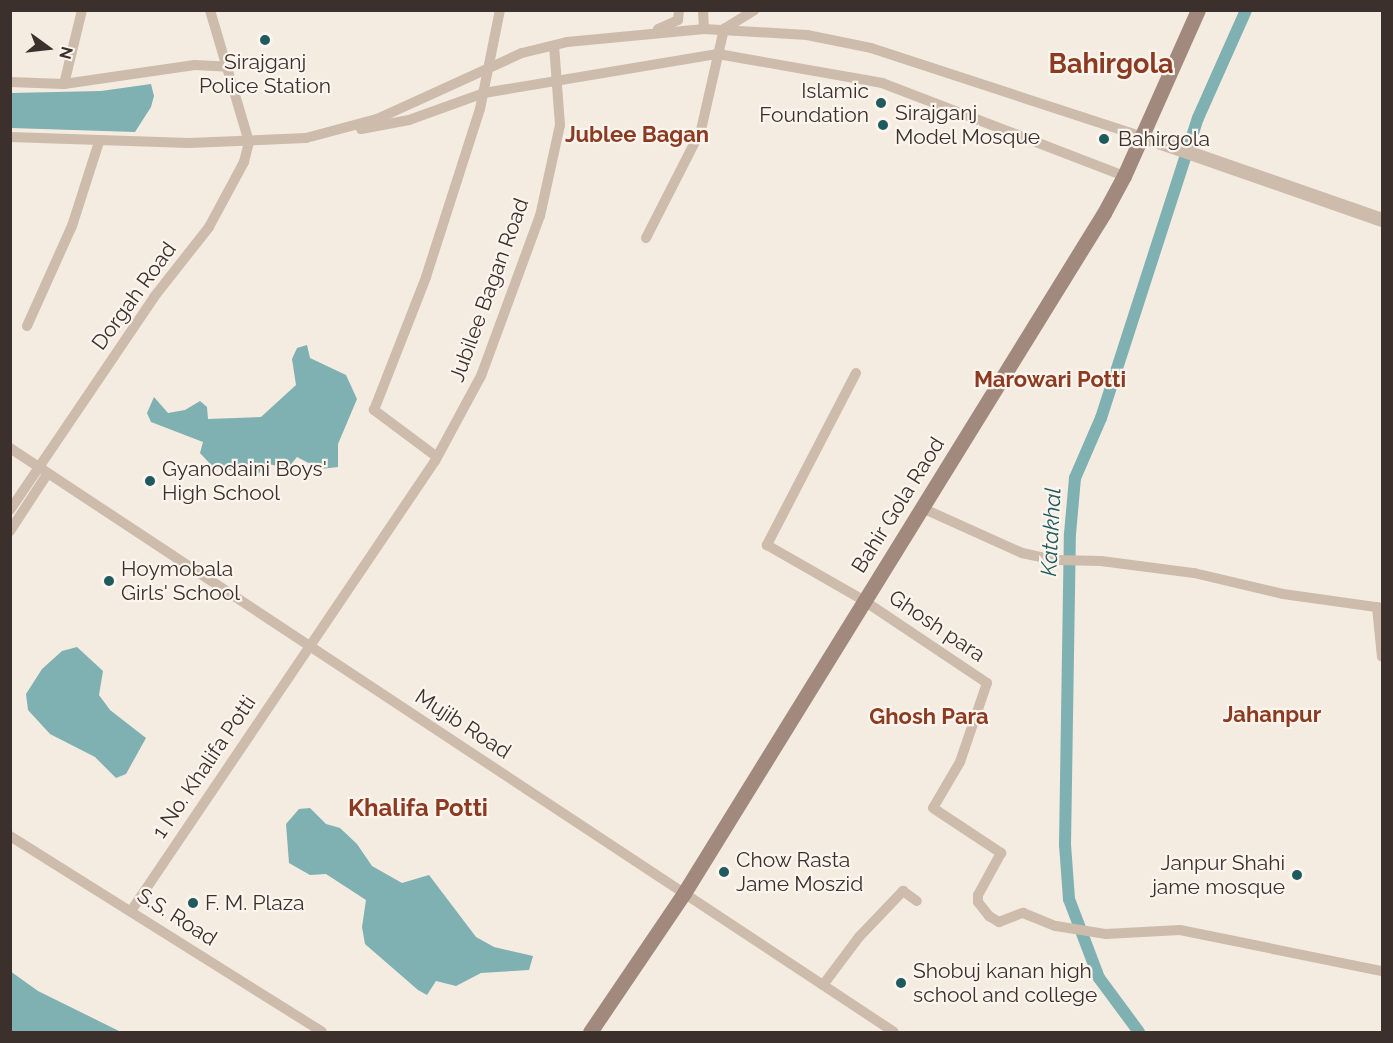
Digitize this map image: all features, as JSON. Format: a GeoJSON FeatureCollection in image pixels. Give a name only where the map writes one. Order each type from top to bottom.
{"type":"FeatureCollection","features":[{"type":"Feature","properties":{"kind":"main road","name":"Bahir Gola Raod"},"geometry":{"type":"LineString","coordinates":[[590,1032],[684,893],[1148,138],[1198,10]]}},
{"type":"Feature","properties":{"kind":"street"},"geometry":{"type":"LineString","coordinates":[[64,84],[82,10]]}},
{"type":"Feature","properties":{"kind":"street"},"geometry":{"type":"LineString","coordinates":[[210,10],[249,142]]}},
{"type":"Feature","properties":{"kind":"street"},"geometry":{"type":"LineString","coordinates":[[437,457],[374,410],[426,277],[484,93],[492,64],[500,10]]}},
{"type":"Feature","properties":{"kind":"street"},"geometry":{"type":"LineString","coordinates":[[652,31],[678,20],[679,10]]}},
{"type":"Feature","properties":{"kind":"street"},"geometry":{"type":"LineString","coordinates":[[703,10],[704,29]]}},
{"type":"Feature","properties":{"kind":"street"},"geometry":{"type":"LineString","coordinates":[[646,238],[701,130],[724,29],[755,10]]}},
{"type":"Feature","properties":{"kind":"street"},"geometry":{"type":"LineString","coordinates":[[336,132],[415,104],[492,64],[554,45],[652,31],[724,29],[807,35],[871,48],[1148,138],[1383,220]]}},
{"type":"Feature","properties":{"kind":"street","name":"Jubilee Bagan Road"},"geometry":{"type":"LineString","coordinates":[[310,646],[437,457],[481,376],[540,216],[560,125],[554,45]]}},
{"type":"Feature","properties":{"kind":"street"},"geometry":{"type":"LineString","coordinates":[[10,137],[99,142],[286,141],[409,120],[484,93],[718,54],[882,83],[1124,176]]}},
{"type":"Feature","properties":{"kind":"street"},"geometry":{"type":"LineString","coordinates":[[10,82],[64,84],[195,65],[228,67]]}},
{"type":"Feature","properties":{"kind":"street"},"geometry":{"type":"LineString","coordinates":[[27,326],[72,226],[99,142]]}},
{"type":"Feature","properties":{"kind":"street","name":"Dorgah Road"},"geometry":{"type":"LineString","coordinates":[[10,531],[44,469],[153,297],[208,227],[244,162],[249,142]]}},
{"type":"Feature","properties":{"kind":"street"},"geometry":{"type":"LineString","coordinates":[[856,373],[767,545],[863,600]]}},
{"type":"Feature","properties":{"kind":"street","name":"Mujib Road"},"geometry":{"type":"LineString","coordinates":[[10,447],[894,1032]]}},
{"type":"Feature","properties":{"kind":"street"},"geometry":{"type":"LineString","coordinates":[[10,510],[44,469]]}},
{"type":"Feature","properties":{"kind":"street"},"geometry":{"type":"LineString","coordinates":[[922,508],[1022,552],[1056,560],[1194,573],[1283,594],[1380,608],[1383,657]]}},
{"type":"Feature","properties":{"kind":"street","name":"Ghosh para"},"geometry":{"type":"LineString","coordinates":[[863,600],[987,683],[960,762],[933,808],[1001,853],[978,895],[978,902],[999,922],[1023,913],[1056,926],[1106,934],[1180,930],[1383,971]]}},
{"type":"Feature","properties":{"kind":"street","name":"1 No. Khalifa Potti"},"geometry":{"type":"LineString","coordinates":[[131,911],[310,646]]}},
{"type":"Feature","properties":{"kind":"street","name":"S.S. Road"},"geometry":{"type":"LineString","coordinates":[[10,836],[322,1032]]}},
{"type":"Feature","properties":{"kind":"street"},"geometry":{"type":"LineString","coordinates":[[823,985],[859,937],[903,891],[917,901]]}},
{"type":"Feature","properties":{"kind":"water"},"geometry":{"type":"Polygon","coordinates":[[[151,84],[154,96],[151,107],[135,132],[11,128],[11,93],[101,91],[151,84]]]}},
{"type":"Feature","properties":{"kind":"water"},"geometry":{"type":"Polygon","coordinates":[[[307,345],[310,358],[346,375],[357,399],[338,444],[338,467],[320,469],[297,457],[288,468],[268,464],[258,474],[214,468],[200,453],[203,442],[151,422],[147,413],[154,397],[168,413],[185,410],[200,401],[207,407],[208,419],[261,417],[296,385],[292,359],[297,348],[307,345]]]}},
{"type":"Feature","properties":{"kind":"water"},"geometry":{"type":"Polygon","coordinates":[[[77,647],[103,671],[99,695],[110,710],[146,738],[126,774],[116,778],[95,757],[50,734],[28,710],[26,694],[42,669],[62,651],[77,647]]]}},
{"type":"Feature","properties":{"kind":"water"},"geometry":{"type":"Polygon","coordinates":[[[310,808],[326,824],[340,828],[357,844],[372,866],[402,883],[429,875],[476,937],[494,947],[533,956],[529,970],[481,973],[456,986],[436,981],[427,995],[418,990],[365,944],[362,927],[366,900],[326,874],[310,875],[289,863],[286,824],[299,809],[310,808]]]}},
{"type":"Feature","properties":{"kind":"water"},"geometry":{"type":"Polygon","coordinates":[[[10,971],[38,991],[121,1032],[12,1032],[10,971]]]}},
{"type":"Feature","properties":{"kind":"waterway","name":"Katakhal"},"geometry":{"type":"LineString","coordinates":[[1139,1032],[1099,978],[1069,899],[1065,845],[1070,534],[1075,478],[1101,418],[1198,118],[1246,10]]}},
{"type":"Feature","properties":{"kind":"place","name":"Sirajganj Police Station"},"geometry":{"type":"Point","coordinates":[265,40]}},
{"type":"Feature","properties":{"kind":"place","name":"Islamic Foundation"},"geometry":{"type":"Point","coordinates":[881,103]}},
{"type":"Feature","properties":{"kind":"place","name":"Sirajganj Model Mosque"},"geometry":{"type":"Point","coordinates":[883,125]}},
{"type":"Feature","properties":{"kind":"place","name":"Bahirgola"},"geometry":{"type":"Point","coordinates":[1104,139]}},
{"type":"Feature","properties":{"kind":"place","name":"Gyanodaini Boys' High School"},"geometry":{"type":"Point","coordinates":[150,481]}},
{"type":"Feature","properties":{"kind":"place","name":"Hoymobala Girls' School"},"geometry":{"type":"Point","coordinates":[109,581]}},
{"type":"Feature","properties":{"kind":"place","name":"Chow Rasta Jame Moszid"},"geometry":{"type":"Point","coordinates":[724,872]}},
{"type":"Feature","properties":{"kind":"place","name":"Janpur Shahi jame mosque"},"geometry":{"type":"Point","coordinates":[1297,875]}},
{"type":"Feature","properties":{"kind":"place","name":"F. M. Plaza"},"geometry":{"type":"Point","coordinates":[193,903]}},
{"type":"Feature","properties":{"kind":"place","name":"Shobuj kanan high school and college"},"geometry":{"type":"Point","coordinates":[901,983]}},
{"type":"Feature","properties":{"kind":"district","name":"Bahirgola"},"geometry":{"type":"Point","coordinates":[1111,64]}},
{"type":"Feature","properties":{"kind":"district","name":"Jublee Bagan"},"geometry":{"type":"Point","coordinates":[637,135]}},
{"type":"Feature","properties":{"kind":"district","name":"Marowari Potti"},"geometry":{"type":"Point","coordinates":[1050,380]}},
{"type":"Feature","properties":{"kind":"district","name":"Jahanpur"},"geometry":{"type":"Point","coordinates":[1272,715]}},
{"type":"Feature","properties":{"kind":"district","name":"Ghosh Para"},"geometry":{"type":"Point","coordinates":[929,717]}},
{"type":"Feature","properties":{"kind":"district","name":"Khalifa Potti"},"geometry":{"type":"Point","coordinates":[418,808]}}]}
